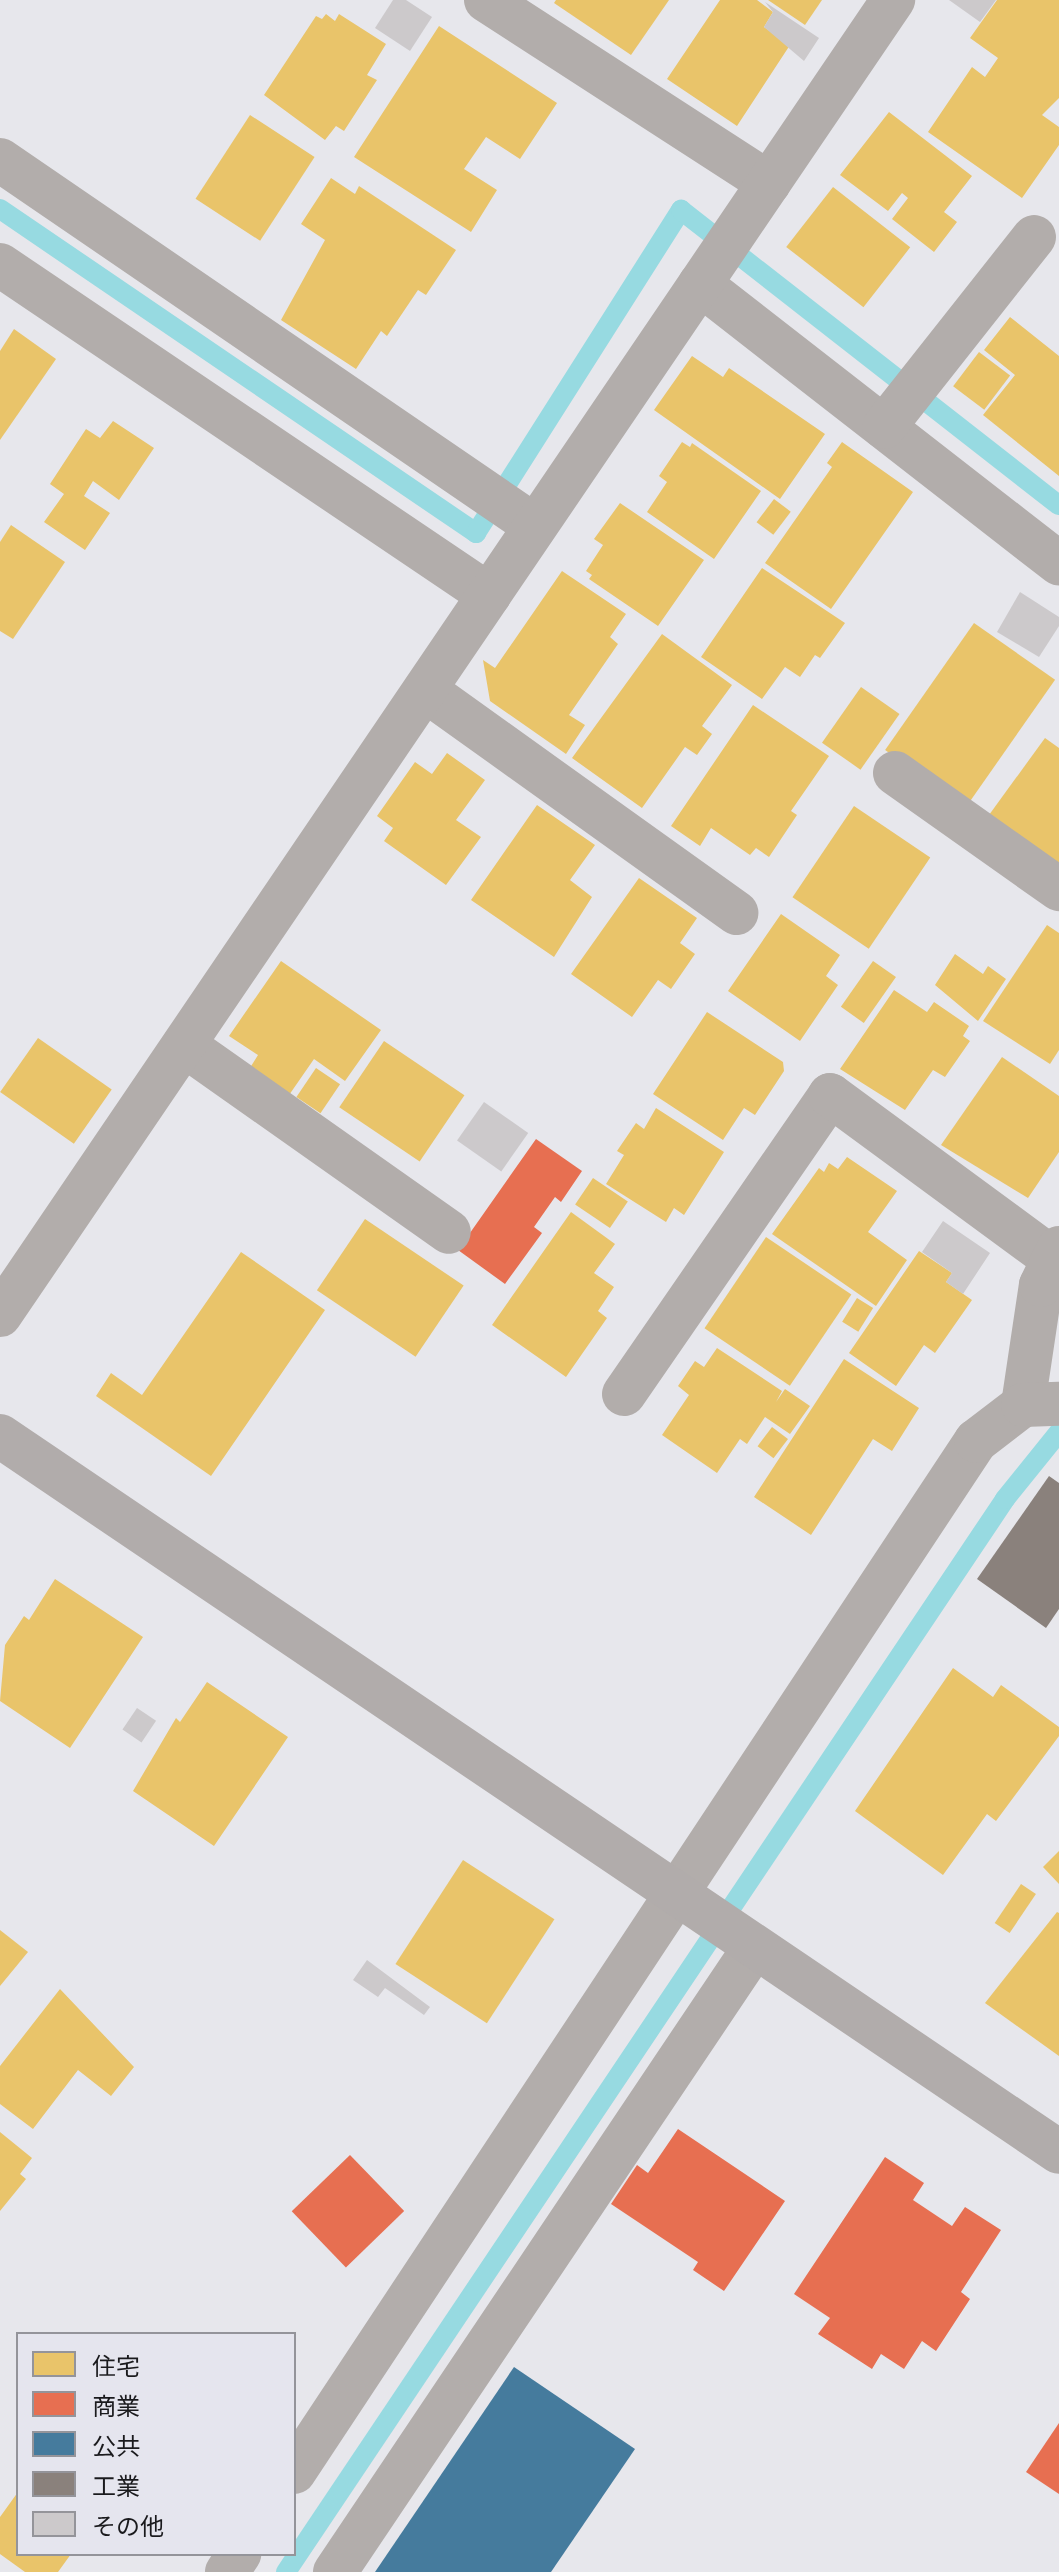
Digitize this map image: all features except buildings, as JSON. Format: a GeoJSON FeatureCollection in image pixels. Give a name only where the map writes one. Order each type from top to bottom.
{"type":"FeatureCollection","features":[{"type":"Feature","properties":{"kind":"street"},"geometry":{"type":"LineString","coordinates":[[0,1315],[893,0]]}},
{"type":"Feature","properties":{"kind":"street"},"geometry":{"type":"LineString","coordinates":[[491,1],[769,183]]}},
{"type":"Feature","properties":{"kind":"street"},"geometry":{"type":"LineString","coordinates":[[0,160],[535,526]]}},
{"type":"Feature","properties":{"kind":"street"},"geometry":{"type":"LineString","coordinates":[[884,427],[1034,237]]}},
{"type":"Feature","properties":{"kind":"street"},"geometry":{"type":"LineString","coordinates":[[0,265],[489,595]]}},
{"type":"Feature","properties":{"kind":"street"},"geometry":{"type":"LineString","coordinates":[[700,284],[1059,563]]}},
{"type":"Feature","properties":{"kind":"street"},"geometry":{"type":"LineString","coordinates":[[425,690],[736,913]]}},
{"type":"Feature","properties":{"kind":"street"},"geometry":{"type":"LineString","coordinates":[[895,773],[1059,889]]}},
{"type":"Feature","properties":{"kind":"street"},"geometry":{"type":"LineString","coordinates":[[184,1045],[449,1232]]}},
{"type":"Feature","properties":{"kind":"street"},"geometry":{"type":"LineString","coordinates":[[296,2469],[678,1897],[976,1441],[1041,1405],[1041,1285],[1056,1254],[830,1095],[624,1394]]}},
{"type":"Feature","properties":{"kind":"street"},"geometry":{"type":"LineString","coordinates":[[0,1436],[1059,2152]]}},
{"type":"Feature","properties":{"kind":"street"},"geometry":{"type":"LineString","coordinates":[[335,2572],[754,1948]]}},
{"type":"Feature","properties":{"kind":"waterway"},"geometry":{"type":"LineString","coordinates":[[0,209],[476,533],[681,210],[1059,505]]}},
{"type":"Feature","properties":{"kind":"waterway"},"geometry":{"type":"LineString","coordinates":[[286,2572],[1005,1499],[1059,1432]]}}]}
